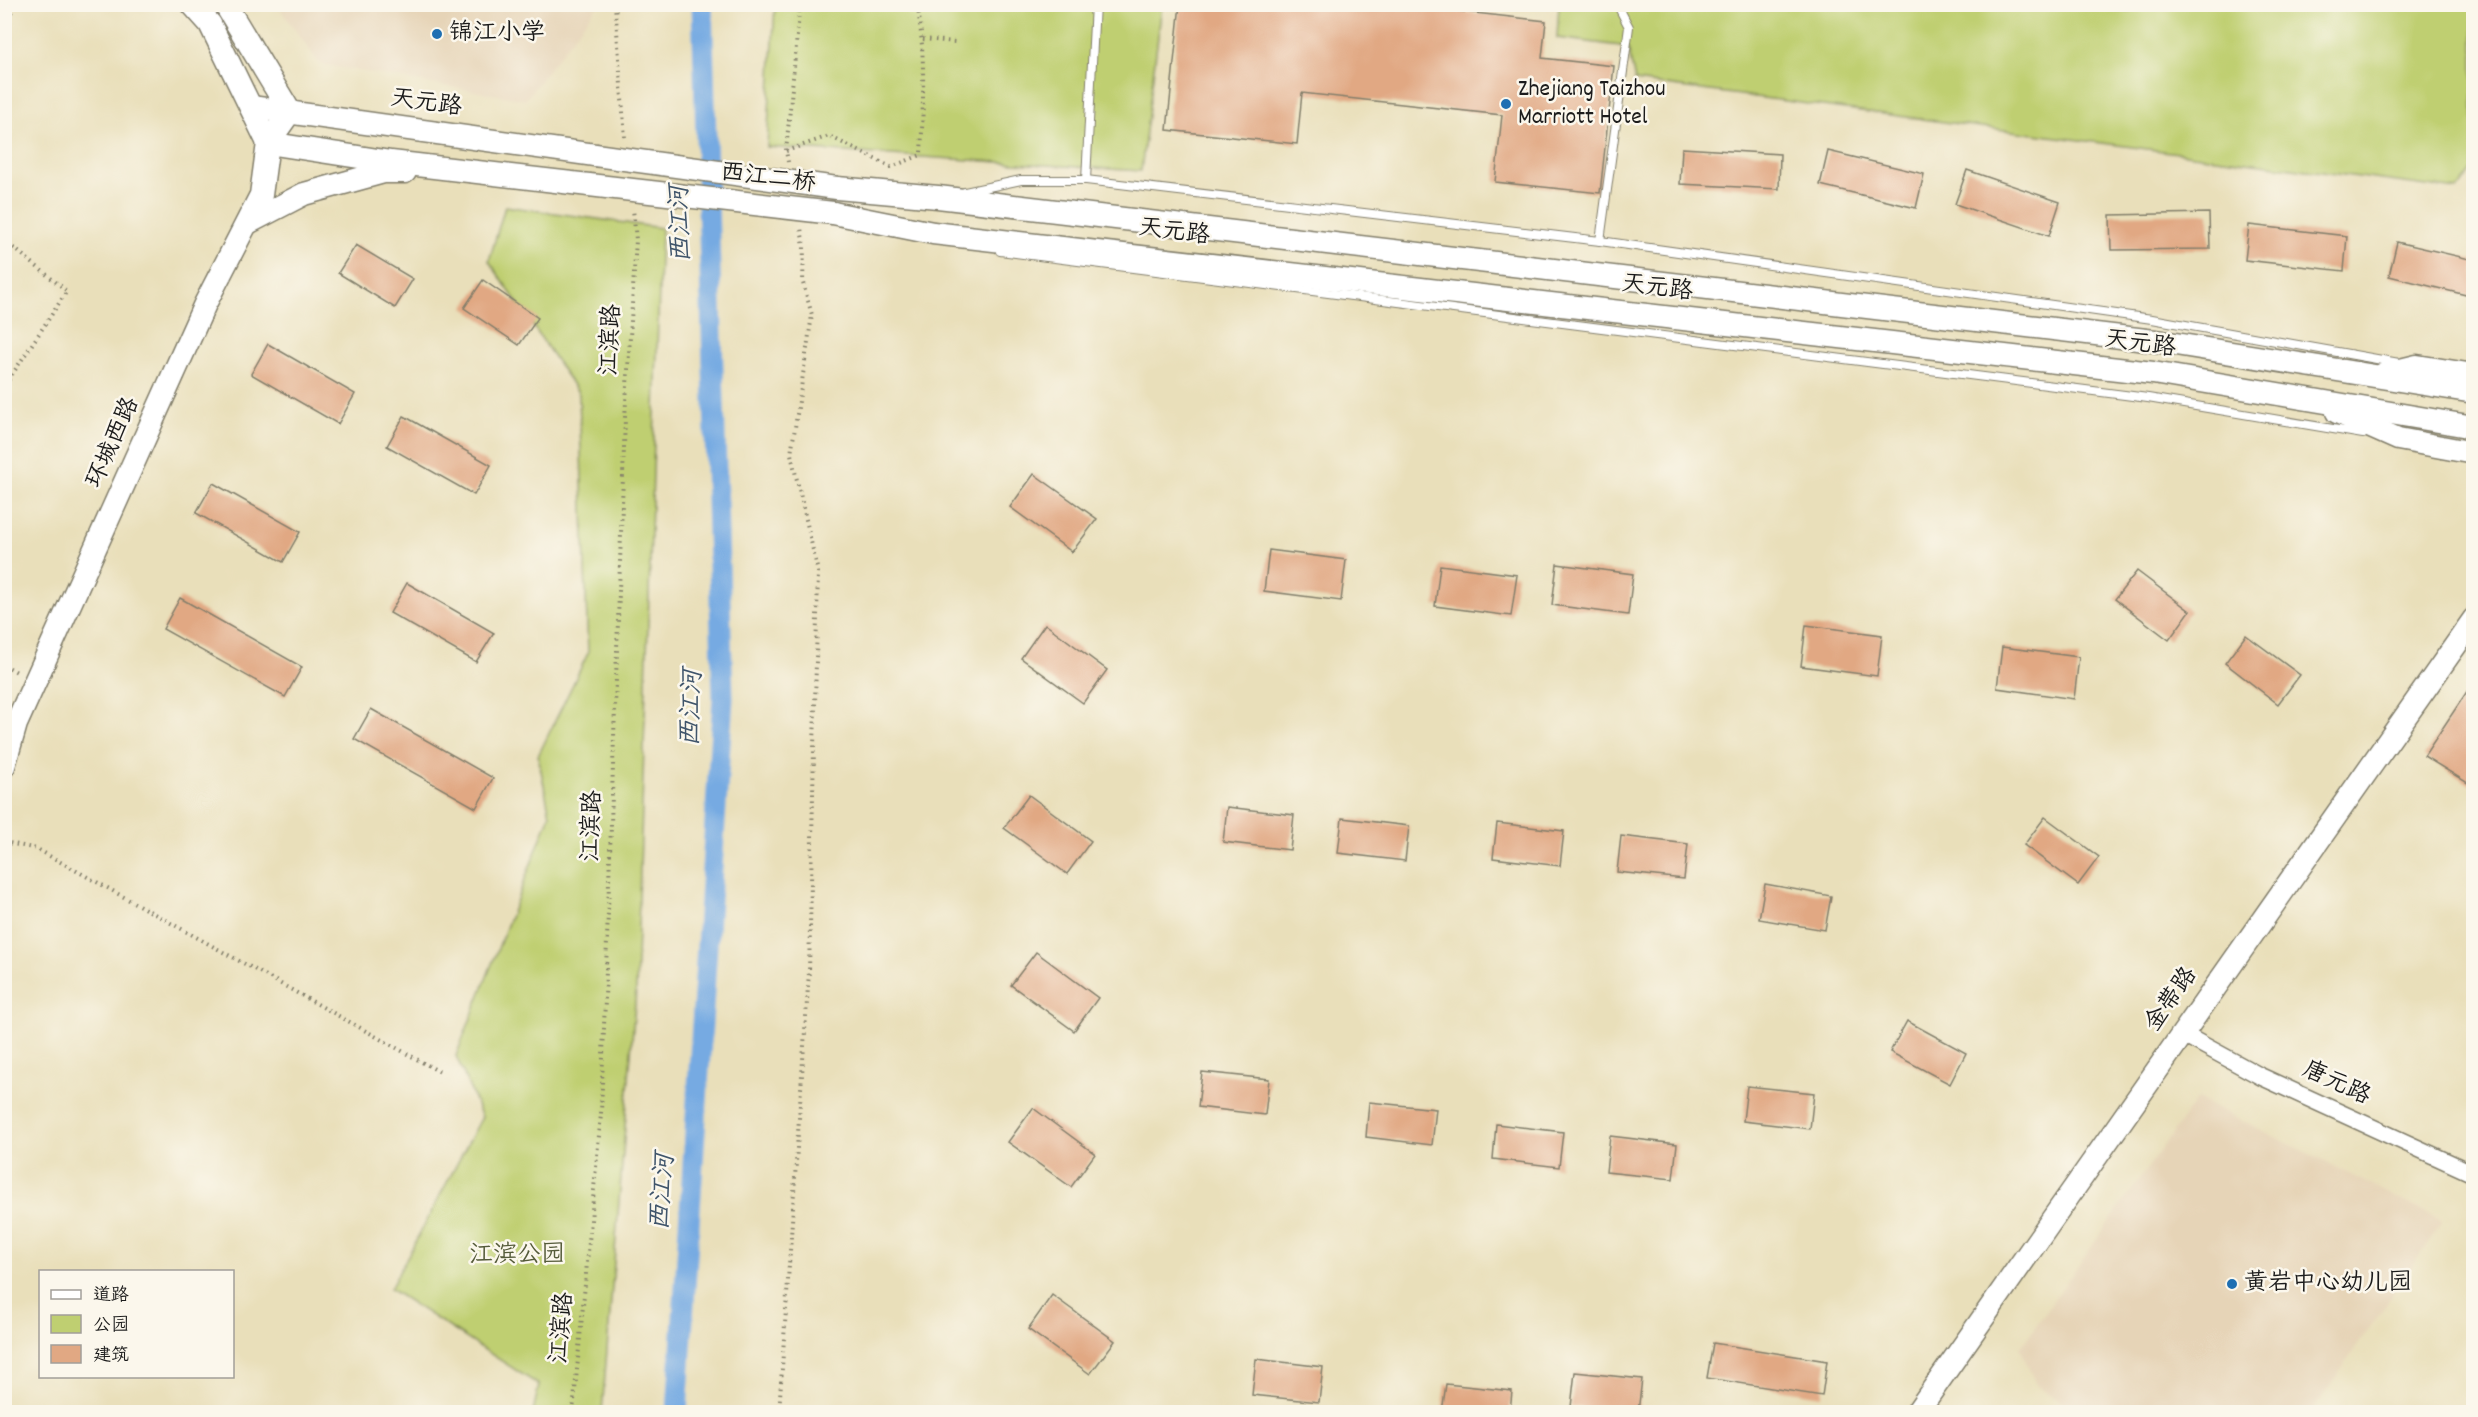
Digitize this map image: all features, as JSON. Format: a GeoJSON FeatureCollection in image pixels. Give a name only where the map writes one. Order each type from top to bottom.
{"type":"FeatureCollection","features":[{"type":"Feature","properties":{"kind":"main road"},"geometry":{"type":"LineString","coordinates":[[192,4],[210,24],[268,143]]}},
{"type":"Feature","properties":{"kind":"main road"},"geometry":{"type":"LineString","coordinates":[[225,4],[290,112],[268,143]]}},
{"type":"Feature","properties":{"kind":"main road","name":"天元路"},"geometry":{"type":"LineString","coordinates":[[251,107],[594,155]]}},
{"type":"Feature","properties":{"kind":"main road"},"geometry":{"type":"LineString","coordinates":[[268,143],[391,162],[473,170]]}},
{"type":"Feature","properties":{"kind":"main road","name":"环城西路"},"geometry":{"type":"LineString","coordinates":[[4,766],[16,724],[205,304],[261,195],[268,143]]}},
{"type":"Feature","properties":{"kind":"main road","name":"西江二桥"},"geometry":{"type":"LineString","coordinates":[[594,155],[837,188]]}},
{"type":"Feature","properties":{"kind":"main road"},"geometry":{"type":"LineString","coordinates":[[248,223],[304,194],[384,172],[473,170]]}},
{"type":"Feature","properties":{"kind":"main road","name":"西江二桥"},"geometry":{"type":"LineString","coordinates":[[473,170],[833,213]]}},
{"type":"Feature","properties":{"kind":"main road","name":"天元路"},"geometry":{"type":"LineString","coordinates":[[837,188],[938,197],[2163,342],[2474,392]]}},
{"type":"Feature","properties":{"kind":"main road","name":"天元路"},"geometry":{"type":"LineString","coordinates":[[833,213],[933,233],[2152,373],[2474,427]]}},
{"type":"Feature","properties":{"kind":"main road"},"geometry":{"type":"LineString","coordinates":[[2376,376],[2417,366],[2474,375]]}},
{"type":"Feature","properties":{"kind":"main road"},"geometry":{"type":"LineString","coordinates":[[2308,399],[2398,439],[2474,453]]}},
{"type":"Feature","properties":{"kind":"main road","name":"金带路"},"geometry":{"type":"LineString","coordinates":[[1917,1413],[2181,1033],[2474,620]]}},
{"type":"Feature","properties":{"kind":"street","name":"唐元路"},"geometry":{"type":"LineString","coordinates":[[2181,1033],[2260,1076],[2474,1174]]}},
{"type":"Feature","properties":{"kind":"lane"},"geometry":{"type":"LineString","coordinates":[[1086,180],[1095,4]]}},
{"type":"Feature","properties":{"kind":"lane"},"geometry":{"type":"LineString","coordinates":[[1600,241],[1629,27],[1617,4]]}},
{"type":"Feature","properties":{"kind":"lane"},"geometry":{"type":"LineString","coordinates":[[938,197],[1021,180],[1086,180],[1600,241],[2151,319],[2417,366]]}},
{"type":"Feature","properties":{"kind":"lane"},"geometry":{"type":"LineString","coordinates":[[933,233],[1011,254],[2148,398],[2398,439]]}},
{"type":"Feature","properties":{"kind":"path"},"geometry":{"type":"LineString","coordinates":[[4,22],[17,4]]}},
{"type":"Feature","properties":{"kind":"path"},"geometry":{"type":"LineString","coordinates":[[615,4],[626,146]]}},
{"type":"Feature","properties":{"kind":"path"},"geometry":{"type":"LineString","coordinates":[[790,172],[786,151],[800,4]]}},
{"type":"Feature","properties":{"kind":"path"},"geometry":{"type":"LineString","coordinates":[[786,151],[829,136],[891,167],[921,155],[923,39],[917,4]]}},
{"type":"Feature","properties":{"kind":"path"},"geometry":{"type":"LineString","coordinates":[[923,39],[955,42]]}},
{"type":"Feature","properties":{"kind":"path","name":"江滨路"},"geometry":{"type":"LineString","coordinates":[[573,1413],[601,1114],[625,418],[636,240],[632,205]]}},
{"type":"Feature","properties":{"kind":"path"},"geometry":{"type":"LineString","coordinates":[[779,1413],[809,972],[818,572],[791,454],[812,315],[802,283],[804,247],[800,226]]}},
{"type":"Feature","properties":{"kind":"path"},"geometry":{"type":"LineString","coordinates":[[4,240],[67,291],[4,387]]}},
{"type":"Feature","properties":{"kind":"path"},"geometry":{"type":"LineString","coordinates":[[4,842],[37,849],[440,1072]]}},
{"type":"Feature","properties":{"kind":"shaded area","name":"锦江小学"},"geometry":{"type":"Polygon","coordinates":[[[277,5],[598,5],[525,100],[320,64],[277,5]]]}},
{"type":"Feature","properties":{"kind":"shaded area","name":"黄岩中心幼儿园"},"geometry":{"type":"Polygon","coordinates":[[[2197,1098],[2443,1221],[2312,1412],[2075,1412],[2036,1385],[2020,1348],[2197,1098]]]}},
{"type":"Feature","properties":{"kind":"green space"},"geometry":{"type":"Polygon","coordinates":[[[1559,4],[2057,4],[2126,11],[2168,4],[2473,5],[2473,169],[2457,190],[1635,81],[1628,47],[1557,38],[1559,4]]]}},
{"type":"Feature","properties":{"kind":"green space"},"geometry":{"type":"Polygon","coordinates":[[[775,5],[1162,5],[1141,171],[767,147],[775,5]]]}},
{"type":"Feature","properties":{"kind":"green space","name":"江滨公园"},"geometry":{"type":"Polygon","coordinates":[[[505,206],[661,228],[636,991],[602,1412],[533,1412],[539,1385],[390,1289],[482,1117],[456,1056],[550,815],[538,756],[588,653],[579,394],[489,261],[505,206]]]}},
{"type":"Feature","properties":{"kind":"building","name":"Zhejiang Taizhou Marriott Hotel"},"geometry":{"type":"Polygon","coordinates":[[[1180,4],[1394,4],[1546,21],[1542,58],[1614,66],[1600,193],[1495,182],[1502,115],[1302,93],[1297,144],[1167,130],[1180,4]]]}},
{"type":"Feature","properties":{"kind":"building"},"geometry":{"type":"Polygon","coordinates":[[[1682,148],[1780,154],[1779,189],[1680,184],[1682,148]]]}},
{"type":"Feature","properties":{"kind":"building"},"geometry":{"type":"Polygon","coordinates":[[[1828,151],[1924,174],[1916,208],[1820,185],[1828,151]]]}},
{"type":"Feature","properties":{"kind":"building"},"geometry":{"type":"Polygon","coordinates":[[[1967,170],[2060,202],[2049,236],[1955,204],[1967,170]]]}},
{"type":"Feature","properties":{"kind":"building"},"geometry":{"type":"Polygon","coordinates":[[[2209,213],[2210,249],[2111,250],[2110,215],[2209,213]]]}},
{"type":"Feature","properties":{"kind":"building"},"geometry":{"type":"Polygon","coordinates":[[[2249,225],[2347,236],[2344,271],[2245,260],[2249,225]]]}},
{"type":"Feature","properties":{"kind":"building"},"geometry":{"type":"Polygon","coordinates":[[[2397,242],[2474,260],[2474,297],[2389,276],[2397,242]]]}},
{"type":"Feature","properties":{"kind":"building"},"geometry":{"type":"Polygon","coordinates":[[[356,245],[413,279],[395,308],[338,273],[356,245]]]}},
{"type":"Feature","properties":{"kind":"building"},"geometry":{"type":"Polygon","coordinates":[[[483,280],[538,318],[519,345],[464,308],[483,280]]]}},
{"type":"Feature","properties":{"kind":"building"},"geometry":{"type":"Polygon","coordinates":[[[268,344],[355,394],[338,424],[251,374],[268,344]]]}},
{"type":"Feature","properties":{"kind":"building"},"geometry":{"type":"Polygon","coordinates":[[[404,416],[491,465],[474,495],[387,446],[404,416]]]}},
{"type":"Feature","properties":{"kind":"building"},"geometry":{"type":"Polygon","coordinates":[[[1034,474],[1097,519],[1072,552],[1010,507],[1034,474]]]}},
{"type":"Feature","properties":{"kind":"building"},"geometry":{"type":"Polygon","coordinates":[[[213,483],[300,532],[283,562],[196,513],[213,483]]]}},
{"type":"Feature","properties":{"kind":"building"},"geometry":{"type":"Polygon","coordinates":[[[1269,550],[1346,560],[1341,601],[1264,591],[1269,550]]]}},
{"type":"Feature","properties":{"kind":"building"},"geometry":{"type":"Polygon","coordinates":[[[1557,564],[1633,574],[1628,615],[1552,605],[1557,564]]]}},
{"type":"Feature","properties":{"kind":"building"},"geometry":{"type":"Polygon","coordinates":[[[1440,565],[1517,575],[1511,616],[1435,606],[1440,565]]]}},
{"type":"Feature","properties":{"kind":"building"},"geometry":{"type":"Polygon","coordinates":[[[2137,571],[2190,611],[2169,640],[2115,599],[2137,571]]]}},
{"type":"Feature","properties":{"kind":"building"},"geometry":{"type":"Polygon","coordinates":[[[407,583],[494,633],[476,662],[390,613],[407,583]]]}},
{"type":"Feature","properties":{"kind":"building"},"geometry":{"type":"Polygon","coordinates":[[[180,598],[302,667],[285,697],[163,629],[180,598]]]}},
{"type":"Feature","properties":{"kind":"building"},"geometry":{"type":"Polygon","coordinates":[[[1045,624],[1107,670],[1083,703],[1021,658],[1045,624]]]}},
{"type":"Feature","properties":{"kind":"building"},"geometry":{"type":"Polygon","coordinates":[[[1806,625],[1882,635],[1877,676],[1801,666],[1806,625]]]}},
{"type":"Feature","properties":{"kind":"building"},"geometry":{"type":"Polygon","coordinates":[[[2246,635],[2300,675],[2278,704],[2225,663],[2246,635]]]}},
{"type":"Feature","properties":{"kind":"building"},"geometry":{"type":"Polygon","coordinates":[[[2002,647],[2079,657],[2074,699],[1997,688],[2002,647]]]}},
{"type":"Feature","properties":{"kind":"building"},"geometry":{"type":"Polygon","coordinates":[[[2474,681],[2474,787],[2424,756],[2474,681]]]}},
{"type":"Feature","properties":{"kind":"building"},"geometry":{"type":"Polygon","coordinates":[[[371,709],[493,778],[476,808],[354,739],[371,709]]]}},
{"type":"Feature","properties":{"kind":"building"},"geometry":{"type":"Polygon","coordinates":[[[1029,795],[1091,841],[1067,874],[1004,828],[1029,795]]]}},
{"type":"Feature","properties":{"kind":"building"},"geometry":{"type":"Polygon","coordinates":[[[1227,807],[1294,815],[1290,850],[1223,842],[1227,807]]]}},
{"type":"Feature","properties":{"kind":"building"},"geometry":{"type":"Polygon","coordinates":[[[2045,817],[2099,857],[2078,885],[2024,845],[2045,817]]]}},
{"type":"Feature","properties":{"kind":"building"},"geometry":{"type":"Polygon","coordinates":[[[1342,818],[1409,826],[1405,861],[1338,853],[1342,818]]]}},
{"type":"Feature","properties":{"kind":"building"},"geometry":{"type":"Polygon","coordinates":[[[1497,823],[1564,831],[1560,866],[1493,858],[1497,823]]]}},
{"type":"Feature","properties":{"kind":"building"},"geometry":{"type":"Polygon","coordinates":[[[1621,836],[1688,844],[1684,879],[1617,872],[1621,836]]]}},
{"type":"Feature","properties":{"kind":"building"},"geometry":{"type":"Polygon","coordinates":[[[1765,884],[1831,896],[1825,930],[1759,919],[1765,884]]]}},
{"type":"Feature","properties":{"kind":"building"},"geometry":{"type":"Polygon","coordinates":[[[1036,952],[1098,998],[1074,1031],[1011,985],[1036,952]]]}},
{"type":"Feature","properties":{"kind":"building"},"geometry":{"type":"Polygon","coordinates":[[[1907,1021],[1966,1053],[1950,1084],[1890,1052],[1907,1021]]]}},
{"type":"Feature","properties":{"kind":"building"},"geometry":{"type":"Polygon","coordinates":[[[1202,1072],[1269,1079],[1265,1115],[1198,1107],[1202,1072]]]}},
{"type":"Feature","properties":{"kind":"building"},"geometry":{"type":"Polygon","coordinates":[[[1747,1086],[1814,1093],[1810,1129],[1743,1121],[1747,1086]]]}},
{"type":"Feature","properties":{"kind":"building"},"geometry":{"type":"Polygon","coordinates":[[[1369,1102],[1436,1109],[1432,1145],[1366,1137],[1369,1102]]]}},
{"type":"Feature","properties":{"kind":"building"},"geometry":{"type":"Polygon","coordinates":[[[1033,1108],[1095,1154],[1071,1187],[1008,1142],[1033,1108]]]}},
{"type":"Feature","properties":{"kind":"building"},"geometry":{"type":"Polygon","coordinates":[[[1496,1124],[1563,1132],[1559,1167],[1493,1159],[1496,1124]]]}},
{"type":"Feature","properties":{"kind":"building"},"geometry":{"type":"Polygon","coordinates":[[[1610,1136],[1677,1144],[1673,1179],[1606,1172],[1610,1136]]]}},
{"type":"Feature","properties":{"kind":"building"},"geometry":{"type":"Polygon","coordinates":[[[1052,1295],[1115,1341],[1090,1374],[1028,1329],[1052,1295]]]}},
{"type":"Feature","properties":{"kind":"building"},"geometry":{"type":"Polygon","coordinates":[[[1713,1343],[1827,1361],[1822,1396],[1707,1378],[1713,1343]]]}},
{"type":"Feature","properties":{"kind":"building"},"geometry":{"type":"Polygon","coordinates":[[[1256,1359],[1323,1367],[1319,1402],[1252,1395],[1256,1359]]]}},
{"type":"Feature","properties":{"kind":"building"},"geometry":{"type":"Polygon","coordinates":[[[1575,1372],[1642,1379],[1638,1412],[1571,1407],[1575,1372]]]}},
{"type":"Feature","properties":{"kind":"building"},"geometry":{"type":"Polygon","coordinates":[[[1446,1384],[1512,1391],[1510,1412],[1442,1412],[1446,1384]]]}},
{"type":"Feature","properties":{"kind":"waterway","name":"西江河"},"geometry":{"type":"LineString","coordinates":[[677,1412],[723,698],[702,4]]}},
{"type":"Feature","properties":{"kind":"place","name":"锦江小学"},"geometry":{"type":"Point","coordinates":[437,34]}},
{"type":"Feature","properties":{"kind":"place","name":"Zhejiang Taizhou Marriott Hotel"},"geometry":{"type":"Point","coordinates":[1506,104]}},
{"type":"Feature","properties":{"kind":"place","name":"黄岩中心幼儿园"},"geometry":{"type":"Point","coordinates":[2232,1284]}}]}
